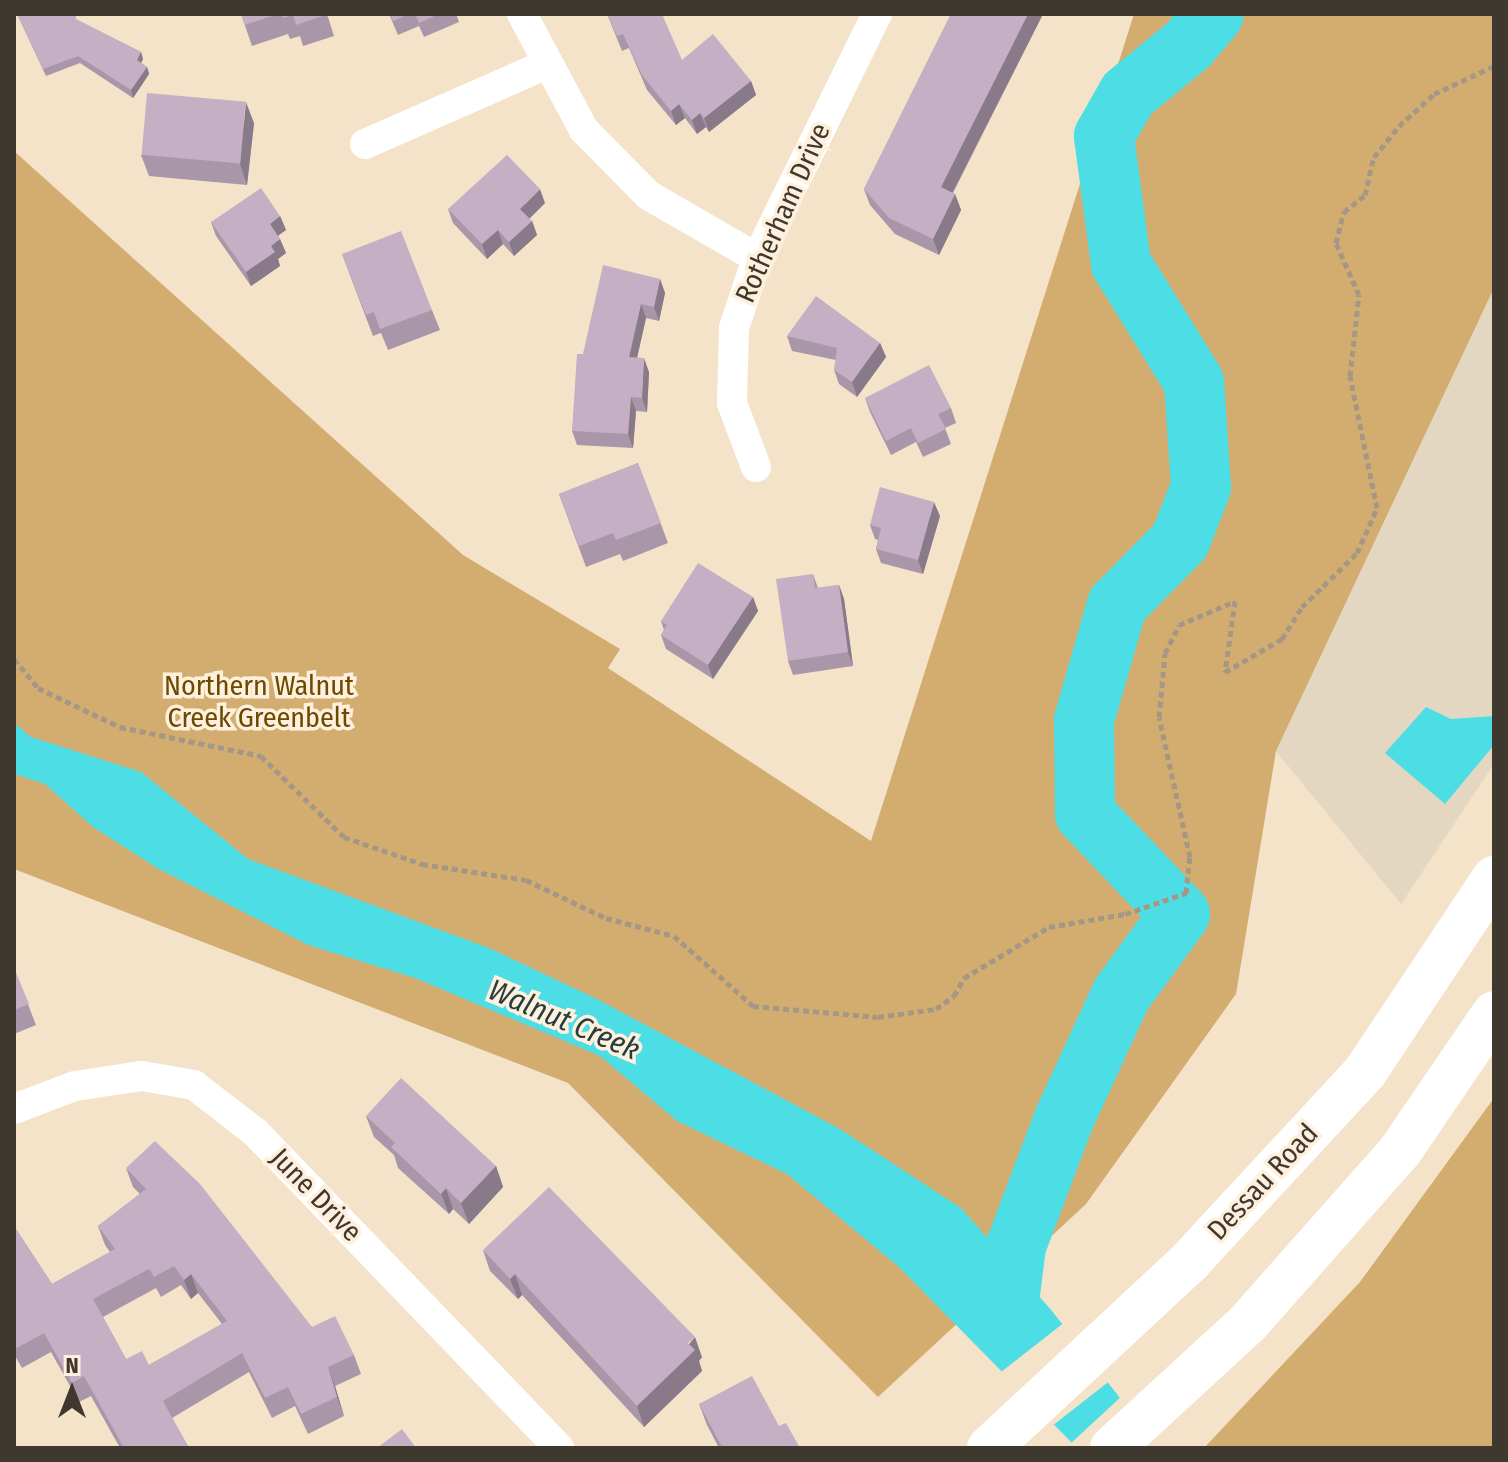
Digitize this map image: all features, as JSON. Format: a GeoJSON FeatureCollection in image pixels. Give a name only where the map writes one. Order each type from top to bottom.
{"type":"FeatureCollection","features":[{"type":"Feature","properties":{"kind":"main road","name":"Dessau Road"},"geometry":{"type":"LineString","coordinates":[[989,1448],[1190,1261],[1365,1072],[1494,878]]}},
{"type":"Feature","properties":{"kind":"main road"},"geometry":{"type":"LineString","coordinates":[[1112,1448],[1247,1324],[1400,1151],[1494,1013]]}},
{"type":"Feature","properties":{"kind":"street"},"geometry":{"type":"LineString","coordinates":[[522,14],[545,65],[584,130],[648,195],[757,258]]}},
{"type":"Feature","properties":{"kind":"street","name":"Rotherham Drive"},"geometry":{"type":"LineString","coordinates":[[756,467],[732,403],[734,328],[757,258],[877,14]]}},
{"type":"Feature","properties":{"kind":"street"},"geometry":{"type":"LineString","coordinates":[[365,144],[545,65]]}},
{"type":"Feature","properties":{"kind":"street","name":"June Drive"},"geometry":{"type":"LineString","coordinates":[[14,1109],[75,1086],[142,1076],[194,1085],[256,1133],[559,1448]]}},
{"type":"Feature","properties":{"kind":"path"},"geometry":{"type":"LineString","coordinates":[[14,659],[38,688],[120,727],[261,756],[344,837],[422,864],[526,880],[606,918],[674,936],[753,1006],[878,1017],[936,1009],[954,996],[964,978],[1049,927],[1150,905],[1186,893],[1190,857],[1159,717],[1165,653],[1179,625],[1235,601],[1225,672],[1282,639],[1302,607],[1357,553],[1377,508],[1350,376],[1359,295],[1336,243],[1344,212],[1365,195],[1374,157],[1399,126],[1434,94],[1494,66]]}},
{"type":"Feature","properties":{"kind":"shaded area"},"geometry":{"type":"Polygon","coordinates":[[[1494,288],[1494,764],[1401,904],[1276,751],[1494,288]]]}},
{"type":"Feature","properties":{"kind":"green space","name":"Northern Walnut Creek Greenbelt"},"geometry":{"type":"Polygon","coordinates":[[[1134,14],[1494,14],[1494,288],[1276,751],[1236,994],[1086,1204],[878,1397],[568,1083],[14,869],[14,151],[463,555],[620,649],[608,668],[871,841],[1134,14]]]}},
{"type":"Feature","properties":{"kind":"green space"},"geometry":{"type":"Polygon","coordinates":[[[1494,1098],[1494,1448],[1204,1448],[1360,1282],[1494,1098]]]}},
{"type":"Feature","properties":{"kind":"water"},"geometry":{"type":"Polygon","coordinates":[[[1426,707],[1451,719],[1494,716],[1494,745],[1445,804],[1385,753],[1426,707]]]}},
{"type":"Feature","properties":{"kind":"water","name":"Walnut Creek"},"geometry":{"type":"Polygon","coordinates":[[[14,723],[31,737],[141,772],[248,859],[489,948],[597,999],[840,1129],[961,1208],[1052,1311],[1159,1448],[1077,1448],[899,1267],[787,1174],[677,1121],[600,1056],[415,978],[308,945],[157,868],[93,827],[45,784],[14,774],[14,723]]]}},
{"type":"Feature","properties":{"kind":"pier"},"geometry":{"type":"Polygon","coordinates":[[[1065,1322],[1111,1380],[1046,1431],[1000,1372],[1065,1322]]]}},
{"type":"Feature","properties":{"kind":"pier"},"geometry":{"type":"Polygon","coordinates":[[[1123,1395],[1163,1448],[1072,1448],[1069,1445],[1123,1395]]]}},
{"type":"Feature","properties":{"kind":"building"},"geometry":{"type":"Polygon","coordinates":[[[17,14],[76,14],[76,19],[141,52],[137,60],[147,67],[131,90],[78,56],[43,69],[17,14]]]}},
{"type":"Feature","properties":{"kind":"building"},"geometry":{"type":"Polygon","coordinates":[[[241,14],[278,14],[245,25],[241,14]]]}},
{"type":"Feature","properties":{"kind":"building"},"geometry":{"type":"Polygon","coordinates":[[[281,14],[326,15],[296,25],[293,15],[283,18],[281,14]]]}},
{"type":"Feature","properties":{"kind":"building"},"geometry":{"type":"Polygon","coordinates":[[[390,14],[409,14],[393,21],[390,14]]]}},
{"type":"Feature","properties":{"kind":"building"},"geometry":{"type":"Polygon","coordinates":[[[415,14],[439,14],[419,23],[415,14]]]}},
{"type":"Feature","properties":{"kind":"building"},"geometry":{"type":"Polygon","coordinates":[[[607,14],[662,14],[682,60],[713,34],[751,81],[704,118],[700,113],[692,120],[679,104],[671,111],[642,75],[623,34],[617,36],[607,14]]]}},
{"type":"Feature","properties":{"kind":"building"},"geometry":{"type":"Polygon","coordinates":[[[951,14],[1028,14],[941,187],[955,194],[933,239],[889,218],[864,189],[951,14]]]}},
{"type":"Feature","properties":{"kind":"building"},"geometry":{"type":"Polygon","coordinates":[[[147,93],[246,102],[240,163],[142,155],[147,93]]]}},
{"type":"Feature","properties":{"kind":"building"},"geometry":{"type":"Polygon","coordinates":[[[507,155],[540,189],[520,209],[532,221],[509,242],[498,230],[482,244],[448,209],[507,155]]]}},
{"type":"Feature","properties":{"kind":"building"},"geometry":{"type":"Polygon","coordinates":[[[261,188],[280,216],[270,224],[280,239],[271,246],[275,252],[246,272],[211,222],[261,188]]]}},
{"type":"Feature","properties":{"kind":"building"},"geometry":{"type":"Polygon","coordinates":[[[401,231],[432,310],[380,329],[374,312],[366,315],[342,254],[401,231]]]}},
{"type":"Feature","properties":{"kind":"building"},"geometry":{"type":"Polygon","coordinates":[[[603,265],[660,279],[654,307],[641,304],[629,357],[644,358],[642,398],[631,397],[628,434],[572,431],[577,354],[583,354],[603,265]]]}},
{"type":"Feature","properties":{"kind":"building"},"geometry":{"type":"Polygon","coordinates":[[[816,296],[880,343],[852,382],[834,370],[837,348],[787,336],[816,296]]]}},
{"type":"Feature","properties":{"kind":"building"},"geometry":{"type":"Polygon","coordinates":[[[929,365],[951,408],[938,414],[946,429],[918,443],[911,428],[886,441],[865,398],[929,365]]]}},
{"type":"Feature","properties":{"kind":"building"},"geometry":{"type":"Polygon","coordinates":[[[638,463],[661,523],[616,540],[613,533],[579,546],[559,494],[638,463]]]}},
{"type":"Feature","properties":{"kind":"building"},"geometry":{"type":"Polygon","coordinates":[[[880,487],[934,502],[918,560],[876,549],[881,528],[870,525],[880,487]]]}},
{"type":"Feature","properties":{"kind":"building"},"geometry":{"type":"Polygon","coordinates":[[[698,563],[753,597],[708,665],[661,635],[667,625],[661,621],[698,563]]]}},
{"type":"Feature","properties":{"kind":"building"},"geometry":{"type":"Polygon","coordinates":[[[813,574],[815,588],[839,585],[848,652],[788,661],[776,579],[813,574]]]}},
{"type":"Feature","properties":{"kind":"building"},"geometry":{"type":"Polygon","coordinates":[[[14,968],[29,1004],[14,1010],[14,968]]]}},
{"type":"Feature","properties":{"kind":"building"},"geometry":{"type":"Polygon","coordinates":[[[401,1078],[496,1166],[461,1203],[446,1188],[441,1194],[391,1147],[395,1143],[366,1116],[401,1078]]]}},
{"type":"Feature","properties":{"kind":"building"},"geometry":{"type":"Polygon","coordinates":[[[155,1141],[200,1184],[312,1327],[335,1316],[354,1355],[328,1367],[337,1397],[301,1414],[288,1387],[265,1398],[242,1353],[163,1401],[189,1448],[124,1448],[84,1376],[72,1383],[44,1333],[15,1349],[14,1226],[52,1284],[115,1249],[98,1226],[146,1189],[126,1168],[155,1141]],[[174,1266],[154,1277],[149,1269],[93,1299],[126,1359],[142,1351],[149,1365],[227,1321],[191,1274],[184,1280],[174,1266]]]}},
{"type":"Feature","properties":{"kind":"building"},"geometry":{"type":"Polygon","coordinates":[[[549,1187],[695,1337],[688,1343],[695,1350],[637,1406],[515,1274],[510,1279],[483,1250],[549,1187]]]}},
{"type":"Feature","properties":{"kind":"building"},"geometry":{"type":"Polygon","coordinates":[[[752,1376],[779,1426],[786,1423],[800,1448],[720,1448],[699,1404],[752,1376]]]}},
{"type":"Feature","properties":{"kind":"building"},"geometry":{"type":"Polygon","coordinates":[[[402,1429],[416,1448],[377,1448],[402,1429]]]}},
{"type":"Feature","properties":{"kind":"waterway"},"geometry":{"type":"LineString","coordinates":[[1007,1318],[1016,1246],[1064,1119],[1121,995],[1180,914],[1085,814],[1084,720],[1117,605],[1180,541],[1201,487],[1194,382],[1121,264],[1104,136],[1128,94],[1188,45],[1214,14]]}}]}
